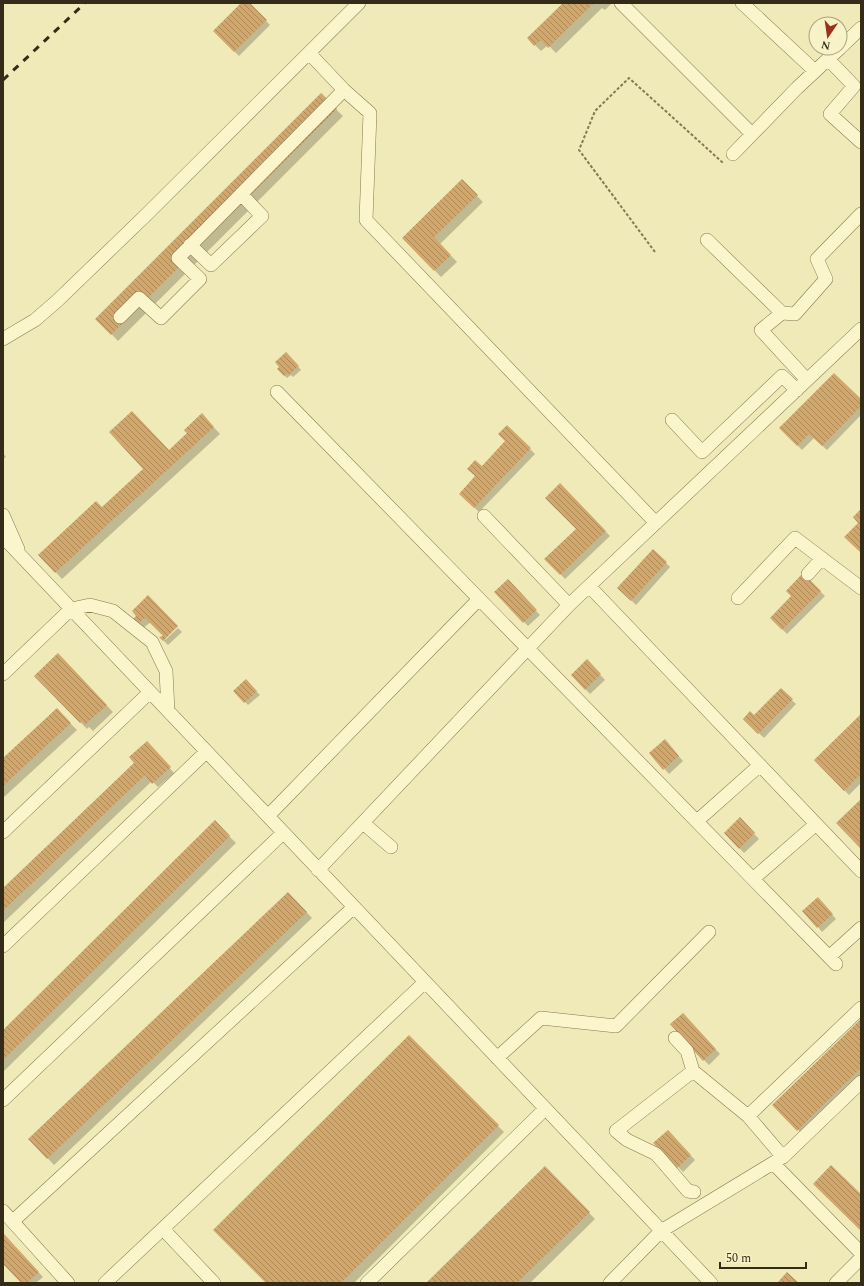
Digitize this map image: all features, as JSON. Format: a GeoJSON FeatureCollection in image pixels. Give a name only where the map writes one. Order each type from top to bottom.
{"type":"FeatureCollection","features":[{"type":"Feature","properties":{"kind":"street"},"geometry":{"type":"LineString","coordinates":[[3,339],[35,320],[147,219],[208,160],[309,53],[359,3]]}},
{"type":"Feature","properties":{"kind":"street"},"geometry":{"type":"LineString","coordinates":[[621,3],[752,134]]}},
{"type":"Feature","properties":{"kind":"street"},"geometry":{"type":"LineString","coordinates":[[742,3],[815,71]]}},
{"type":"Feature","properties":{"kind":"street"},"geometry":{"type":"LineString","coordinates":[[848,40],[861,28]]}},
{"type":"Feature","properties":{"kind":"street"},"geometry":{"type":"LineString","coordinates":[[309,53],[344,90],[370,113],[366,220],[656,523]]}},
{"type":"Feature","properties":{"kind":"street"},"geometry":{"type":"LineString","coordinates":[[733,154],[797,88],[831,56]]}},
{"type":"Feature","properties":{"kind":"street"},"geometry":{"type":"LineString","coordinates":[[828,59],[854,86],[830,114],[861,142]]}},
{"type":"Feature","properties":{"kind":"street"},"geometry":{"type":"LineString","coordinates":[[120,317],[139,298],[161,318],[200,279],[178,258],[344,90]]}},
{"type":"Feature","properties":{"kind":"street"},"geometry":{"type":"LineString","coordinates":[[190,246],[211,265],[262,216],[241,194]]}},
{"type":"Feature","properties":{"kind":"street"},"geometry":{"type":"LineString","coordinates":[[707,240],[782,312],[795,314],[826,279],[817,258],[861,215]]}},
{"type":"Feature","properties":{"kind":"street"},"geometry":{"type":"LineString","coordinates":[[782,312],[761,330],[807,380]]}},
{"type":"Feature","properties":{"kind":"street"},"geometry":{"type":"LineString","coordinates":[[318,870],[569,604],[861,329]]}},
{"type":"Feature","properties":{"kind":"street"},"geometry":{"type":"LineString","coordinates":[[672,420],[702,452],[782,376],[797,390]]}},
{"type":"Feature","properties":{"kind":"street"},"geometry":{"type":"LineString","coordinates":[[277,392],[833,960],[861,928]]}},
{"type":"Feature","properties":{"kind":"street"},"geometry":{"type":"LineString","coordinates":[[3,515],[22,558]]}},
{"type":"Feature","properties":{"kind":"street"},"geometry":{"type":"LineString","coordinates":[[484,516],[569,604]]}},
{"type":"Feature","properties":{"kind":"street"},"geometry":{"type":"LineString","coordinates":[[738,598],[795,538],[861,588]]}},
{"type":"Feature","properties":{"kind":"street"},"geometry":{"type":"LineString","coordinates":[[6,545],[22,558],[71,609],[711,1283]]}},
{"type":"Feature","properties":{"kind":"street"},"geometry":{"type":"LineString","coordinates":[[808,574],[822,558]]}},
{"type":"Feature","properties":{"kind":"street"},"geometry":{"type":"LineString","coordinates":[[589,586],[861,870]]}},
{"type":"Feature","properties":{"kind":"street"},"geometry":{"type":"LineString","coordinates":[[268,816],[479,599]]}},
{"type":"Feature","properties":{"kind":"street"},"geometry":{"type":"LineString","coordinates":[[3,674],[71,609],[90,605],[113,611],[152,642],[166,671],[168,711]]}},
{"type":"Feature","properties":{"kind":"street"},"geometry":{"type":"LineString","coordinates":[[3,832],[150,692]]}},
{"type":"Feature","properties":{"kind":"street"},"geometry":{"type":"LineString","coordinates":[[3,946],[206,752]]}},
{"type":"Feature","properties":{"kind":"street"},"geometry":{"type":"LineString","coordinates":[[697,822],[760,765]]}},
{"type":"Feature","properties":{"kind":"street"},"geometry":{"type":"LineString","coordinates":[[363,822],[391,847]]}},
{"type":"Feature","properties":{"kind":"street"},"geometry":{"type":"LineString","coordinates":[[753,879],[816,824]]}},
{"type":"Feature","properties":{"kind":"street"},"geometry":{"type":"LineString","coordinates":[[3,1100],[283,833]]}},
{"type":"Feature","properties":{"kind":"street"},"geometry":{"type":"LineString","coordinates":[[12,1221],[354,907]]}},
{"type":"Feature","properties":{"kind":"street"},"geometry":{"type":"LineString","coordinates":[[497,1058],[542,1018],[616,1026],[709,932]]}},
{"type":"Feature","properties":{"kind":"street"},"geometry":{"type":"LineString","coordinates":[[105,1283],[425,982]]}},
{"type":"Feature","properties":{"kind":"street"},"geometry":{"type":"LineString","coordinates":[[748,1116],[861,1008]]}},
{"type":"Feature","properties":{"kind":"street"},"geometry":{"type":"LineString","coordinates":[[675,1038],[687,1051],[693,1071],[748,1116],[778,1160],[861,1253]]}},
{"type":"Feature","properties":{"kind":"street"},"geometry":{"type":"LineString","coordinates":[[693,1071],[616,1131],[627,1140],[656,1154],[688,1191],[694,1192]]}},
{"type":"Feature","properties":{"kind":"street"},"geometry":{"type":"LineString","coordinates":[[610,1283],[661,1231],[778,1160],[861,1082]]}},
{"type":"Feature","properties":{"kind":"street"},"geometry":{"type":"LineString","coordinates":[[367,1283],[545,1109]]}},
{"type":"Feature","properties":{"kind":"street"},"geometry":{"type":"LineString","coordinates":[[3,1211],[68,1283]]}},
{"type":"Feature","properties":{"kind":"street"},"geometry":{"type":"LineString","coordinates":[[163,1229],[214,1283]]}},
{"type":"Feature","properties":{"kind":"street"},"geometry":{"type":"LineString","coordinates":[[836,1283],[861,1258]]}},
{"type":"Feature","properties":{"kind":"path"},"geometry":{"type":"LineString","coordinates":[[655,252],[579,150],[595,112],[629,78],[722,162],[733,154]]}},
{"type":"Feature","properties":{"kind":"building"},"geometry":{"type":"Polygon","coordinates":[[[241,3],[250,3],[267,20],[234,52],[213,31],[241,3]]]}},
{"type":"Feature","properties":{"kind":"building"},"geometry":{"type":"Polygon","coordinates":[[[563,3],[594,3],[548,48],[541,40],[534,46],[527,38],[563,3]]]}},
{"type":"Feature","properties":{"kind":"building"},"geometry":{"type":"Polygon","coordinates":[[[321,93],[337,109],[111,335],[95,319],[321,93]]]}},
{"type":"Feature","properties":{"kind":"building"},"geometry":{"type":"Polygon","coordinates":[[[462,179],[478,195],[434,237],[451,255],[434,271],[402,238],[462,179]]]}},
{"type":"Feature","properties":{"kind":"building"},"geometry":{"type":"Polygon","coordinates":[[[286,352],[299,366],[289,375],[288,373],[284,376],[277,369],[279,367],[275,362],[286,352]]]}},
{"type":"Feature","properties":{"kind":"building"},"geometry":{"type":"Polygon","coordinates":[[[834,373],[861,399],[861,406],[822,446],[809,434],[797,446],[779,428],[834,373]]]}},
{"type":"Feature","properties":{"kind":"building"},"geometry":{"type":"Polygon","coordinates":[[[132,411],[169,450],[187,433],[184,430],[202,413],[214,427],[55,573],[38,555],[96,501],[102,507],[143,469],[109,432],[132,411]]]}},
{"type":"Feature","properties":{"kind":"building"},"geometry":{"type":"Polygon","coordinates":[[[507,425],[531,448],[474,508],[459,494],[475,476],[467,469],[475,460],[482,466],[505,441],[498,434],[507,425]]]}},
{"type":"Feature","properties":{"kind":"building"},"geometry":{"type":"Polygon","coordinates":[[[560,483],[606,531],[560,575],[544,559],[576,529],[545,498],[560,483]]]}},
{"type":"Feature","properties":{"kind":"building"},"geometry":{"type":"Polygon","coordinates":[[[861,509],[861,553],[844,537],[858,523],[853,517],[861,509]]]}},
{"type":"Feature","properties":{"kind":"building"},"geometry":{"type":"Polygon","coordinates":[[[653,549],[667,562],[631,601],[617,588],[653,549]]]}},
{"type":"Feature","properties":{"kind":"building"},"geometry":{"type":"Polygon","coordinates":[[[803,573],[821,591],[782,630],[770,618],[791,596],[786,591],[803,573]]]}},
{"type":"Feature","properties":{"kind":"building"},"geometry":{"type":"Polygon","coordinates":[[[508,579],[537,610],[523,623],[494,592],[508,579]]]}},
{"type":"Feature","properties":{"kind":"building"},"geometry":{"type":"Polygon","coordinates":[[[148,595],[178,626],[163,641],[159,637],[163,636],[145,618],[138,624],[133,619],[136,616],[132,611],[148,595]]]}},
{"type":"Feature","properties":{"kind":"building"},"geometry":{"type":"Polygon","coordinates":[[[58,653],[107,705],[85,725],[82,721],[80,723],[34,676],[58,653]]]}},
{"type":"Feature","properties":{"kind":"building"},"geometry":{"type":"Polygon","coordinates":[[[587,659],[601,674],[585,690],[571,675],[587,659]]]}},
{"type":"Feature","properties":{"kind":"building"},"geometry":{"type":"Polygon","coordinates":[[[246,679],[257,691],[244,703],[233,691],[246,679]]]}},
{"type":"Feature","properties":{"kind":"building"},"geometry":{"type":"Polygon","coordinates":[[[781,688],[793,699],[758,734],[743,719],[750,711],[754,715],[781,688]]]}},
{"type":"Feature","properties":{"kind":"building"},"geometry":{"type":"Polygon","coordinates":[[[57,708],[71,723],[3,786],[3,758],[57,708]]]}},
{"type":"Feature","properties":{"kind":"building"},"geometry":{"type":"Polygon","coordinates":[[[861,714],[861,774],[844,791],[814,760],[861,714]]]}},
{"type":"Feature","properties":{"kind":"building"},"geometry":{"type":"Polygon","coordinates":[[[665,739],[679,756],[663,770],[649,753],[665,739]]]}},
{"type":"Feature","properties":{"kind":"building"},"geometry":{"type":"Polygon","coordinates":[[[147,741],[171,767],[152,784],[145,775],[3,911],[3,888],[134,763],[129,757],[147,741]]]}},
{"type":"Feature","properties":{"kind":"building"},"geometry":{"type":"Polygon","coordinates":[[[861,799],[861,849],[836,823],[861,799]]]}},
{"type":"Feature","properties":{"kind":"building"},"geometry":{"type":"Polygon","coordinates":[[[740,817],[755,833],[739,849],[724,833],[740,817]]]}},
{"type":"Feature","properties":{"kind":"building"},"geometry":{"type":"Polygon","coordinates":[[[215,820],[230,836],[3,1060],[3,1030],[215,820]]]}},
{"type":"Feature","properties":{"kind":"building"},"geometry":{"type":"Polygon","coordinates":[[[288,892],[307,912],[47,1159],[28,1139],[288,892]]]}},
{"type":"Feature","properties":{"kind":"building"},"geometry":{"type":"Polygon","coordinates":[[[818,897],[833,914],[817,928],[802,911],[818,897]]]}},
{"type":"Feature","properties":{"kind":"building"},"geometry":{"type":"Polygon","coordinates":[[[683,1013],[716,1049],[703,1061],[670,1024],[683,1013]]]}},
{"type":"Feature","properties":{"kind":"building"},"geometry":{"type":"Polygon","coordinates":[[[861,1019],[861,1068],[797,1131],[772,1105],[861,1019]]]}},
{"type":"Feature","properties":{"kind":"building"},"geometry":{"type":"Polygon","coordinates":[[[409,1035],[499,1125],[341,1283],[266,1283],[213,1230],[409,1035]]]}},
{"type":"Feature","properties":{"kind":"building"},"geometry":{"type":"Polygon","coordinates":[[[668,1130],[691,1155],[677,1168],[653,1143],[668,1130]]]}},
{"type":"Feature","properties":{"kind":"building"},"geometry":{"type":"Polygon","coordinates":[[[831,1165],[861,1194],[861,1231],[813,1184],[831,1165]]]}},
{"type":"Feature","properties":{"kind":"building"},"geometry":{"type":"Polygon","coordinates":[[[545,1166],[590,1212],[517,1283],[426,1283],[545,1166]]]}},
{"type":"Feature","properties":{"kind":"building"},"geometry":{"type":"Polygon","coordinates":[[[3,1233],[39,1272],[27,1283],[21,1283],[3,1264],[3,1233]]]}},
{"type":"Feature","properties":{"kind":"building"},"geometry":{"type":"Polygon","coordinates":[[[787,1272],[799,1283],[777,1283],[787,1272]]]}},
{"type":"Feature","properties":{"kind":"railway"},"geometry":{"type":"LineString","coordinates":[[3,80],[85,3]]}}]}
